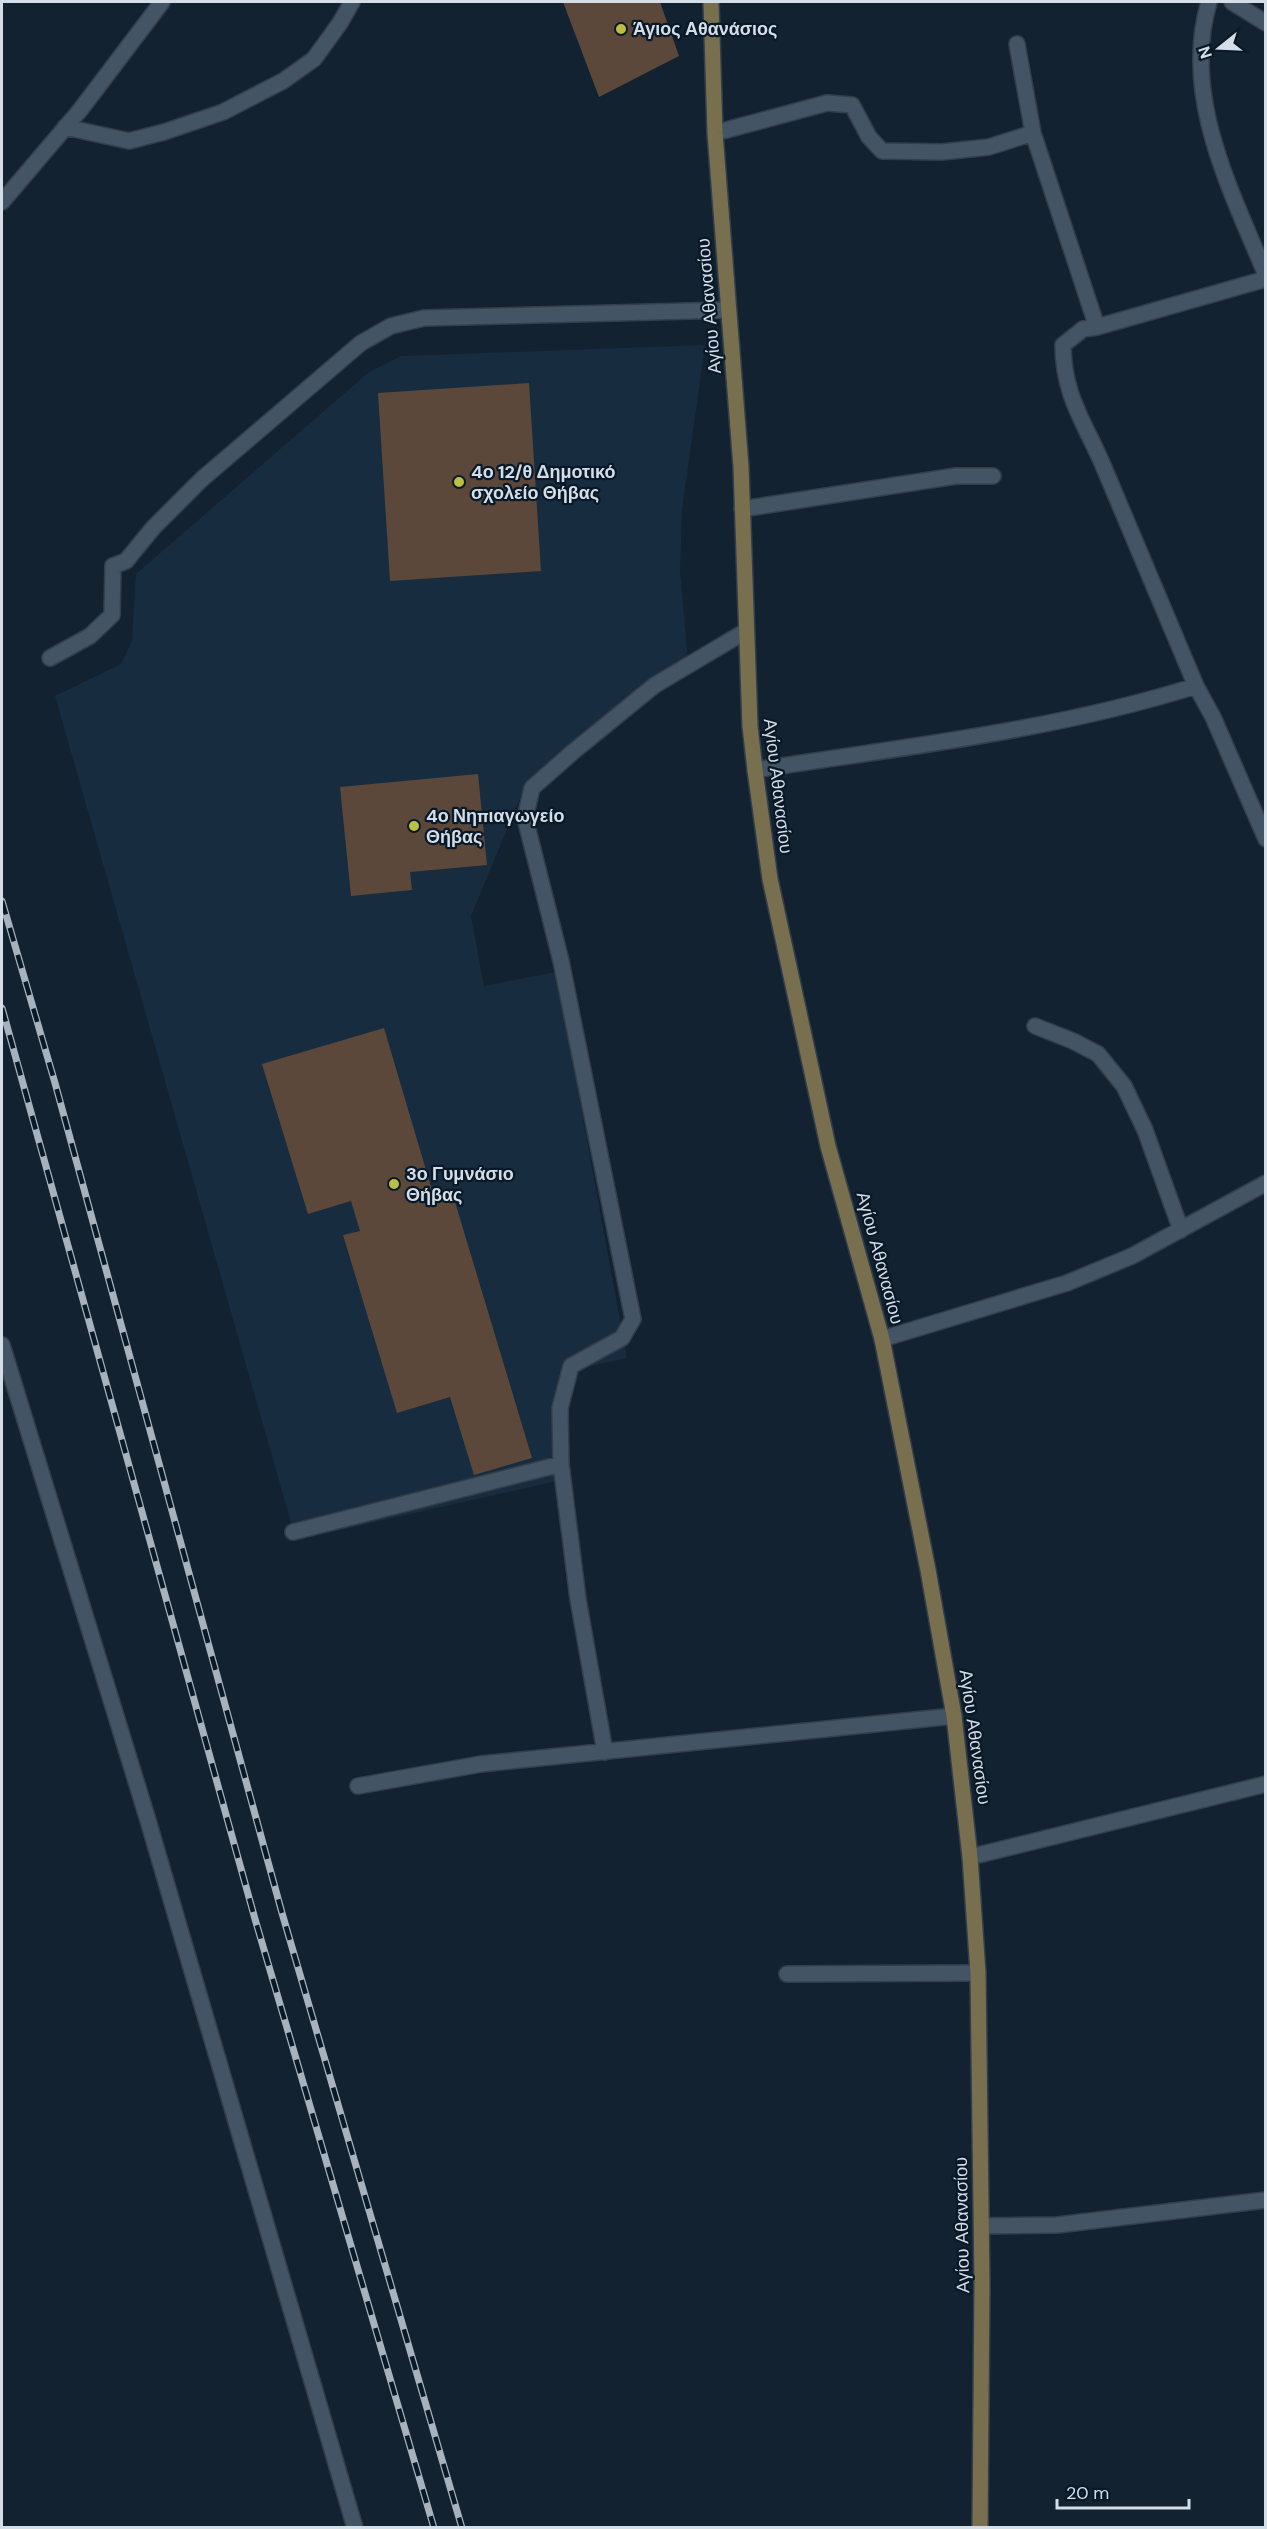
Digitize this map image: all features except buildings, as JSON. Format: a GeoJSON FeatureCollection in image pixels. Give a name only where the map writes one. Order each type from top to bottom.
{"type":"FeatureCollection","features":[{"type":"Feature","properties":{"kind":"main road","name":"Αγίου Αθανασίου"},"geometry":{"type":"LineString","coordinates":[[711,2],[715,133],[728,310],[733,348],[742,509],[750,726],[770,879],[826,1135],[882,1339],[928,1570],[954,1716],[970,1857],[978,1973],[982,2226],[980,2528]]}},
{"type":"Feature","properties":{"kind":"street"},"geometry":{"type":"LineString","coordinates":[[2,202],[65,128],[162,2]]}},
{"type":"Feature","properties":{"kind":"street"},"geometry":{"type":"LineString","coordinates":[[65,128],[129,141],[223,112],[283,81],[314,59],[352,2]]}},
{"type":"Feature","properties":{"kind":"street"},"geometry":{"type":"LineString","coordinates":[[1209,2],[1203,21],[1201,42],[1201,70],[1206,119],[1266,277],[1097,327],[1083,329],[1063,345],[1063,361],[1079,419],[1100,457],[1196,686],[1213,717],[1266,839]]}},
{"type":"Feature","properties":{"kind":"street"},"geometry":{"type":"LineString","coordinates":[[1232,2],[1266,23]]}},
{"type":"Feature","properties":{"kind":"street"},"geometry":{"type":"LineString","coordinates":[[1017,44],[1033,133],[1097,327]]}},
{"type":"Feature","properties":{"kind":"street"},"geometry":{"type":"LineString","coordinates":[[715,133],[826,103],[852,105],[869,136],[882,151],[942,152],[989,147],[1033,133]]}},
{"type":"Feature","properties":{"kind":"street"},"geometry":{"type":"LineString","coordinates":[[50,658],[90,636],[112,615],[113,566],[126,561],[153,528],[202,479],[361,343],[391,326],[424,318],[728,310]]}},
{"type":"Feature","properties":{"kind":"street"},"geometry":{"type":"LineString","coordinates":[[742,509],[956,476],[993,476]]}},
{"type":"Feature","properties":{"kind":"street"},"geometry":{"type":"LineString","coordinates":[[604,1752],[578,1599],[561,1464],[560,1408],[571,1366],[622,1338],[633,1319],[561,961],[525,818],[532,788],[583,743],[655,685],[746,631]]}},
{"type":"Feature","properties":{"kind":"street"},"geometry":{"type":"LineString","coordinates":[[755,770],[992,736],[1094,714],[1196,686]]}},
{"type":"Feature","properties":{"kind":"street"},"geometry":{"type":"LineString","coordinates":[[1035,1026],[1098,1054],[1124,1086],[1145,1130],[1181,1230]]}},
{"type":"Feature","properties":{"kind":"street"},"geometry":{"type":"LineString","coordinates":[[882,1339],[1067,1283],[1132,1256],[1266,1183]]}},
{"type":"Feature","properties":{"kind":"street"},"geometry":{"type":"LineString","coordinates":[[2,1344],[147,1817],[355,2528]]}},
{"type":"Feature","properties":{"kind":"street"},"geometry":{"type":"LineString","coordinates":[[293,1532],[561,1464]]}},
{"type":"Feature","properties":{"kind":"street"},"geometry":{"type":"LineString","coordinates":[[358,1786],[481,1764],[954,1716]]}},
{"type":"Feature","properties":{"kind":"street"},"geometry":{"type":"LineString","coordinates":[[970,1857],[1266,1784]]}},
{"type":"Feature","properties":{"kind":"street"},"geometry":{"type":"LineString","coordinates":[[787,1974],[978,1973]]}},
{"type":"Feature","properties":{"kind":"street"},"geometry":{"type":"LineString","coordinates":[[982,2226],[1057,2225],[1266,2199]]}},
{"type":"Feature","properties":{"kind":"shaded area"},"geometry":{"type":"Polygon","coordinates":[[[705,345],[682,510],[680,571],[689,672],[612,712],[523,791],[471,916],[484,986],[556,972],[627,1358],[559,1373],[570,1478],[296,1540],[55,696],[121,664],[132,641],[136,574],[369,372],[401,356],[705,345]]]}},
{"type":"Feature","properties":{"kind":"railway"},"geometry":{"type":"LineString","coordinates":[[2,901],[55,1083],[282,1913],[462,2528]]}},
{"type":"Feature","properties":{"kind":"railway"},"geometry":{"type":"LineString","coordinates":[[2,1008],[255,1919],[434,2528]]}},
{"type":"Feature","properties":{"kind":"place","name":"Άγιος Αθανάσιος"},"geometry":{"type":"Point","coordinates":[621,29]}},
{"type":"Feature","properties":{"kind":"place","name":"4ο 12/θ Δημοτικό σχολείο Θήβας"},"geometry":{"type":"Point","coordinates":[459,482]}},
{"type":"Feature","properties":{"kind":"place","name":"4ο Νηπιαγωγείο Θήβας"},"geometry":{"type":"Point","coordinates":[414,826]}},
{"type":"Feature","properties":{"kind":"place","name":"3ο Γυμνάσιο Θήβας"},"geometry":{"type":"Point","coordinates":[394,1184]}}]}
